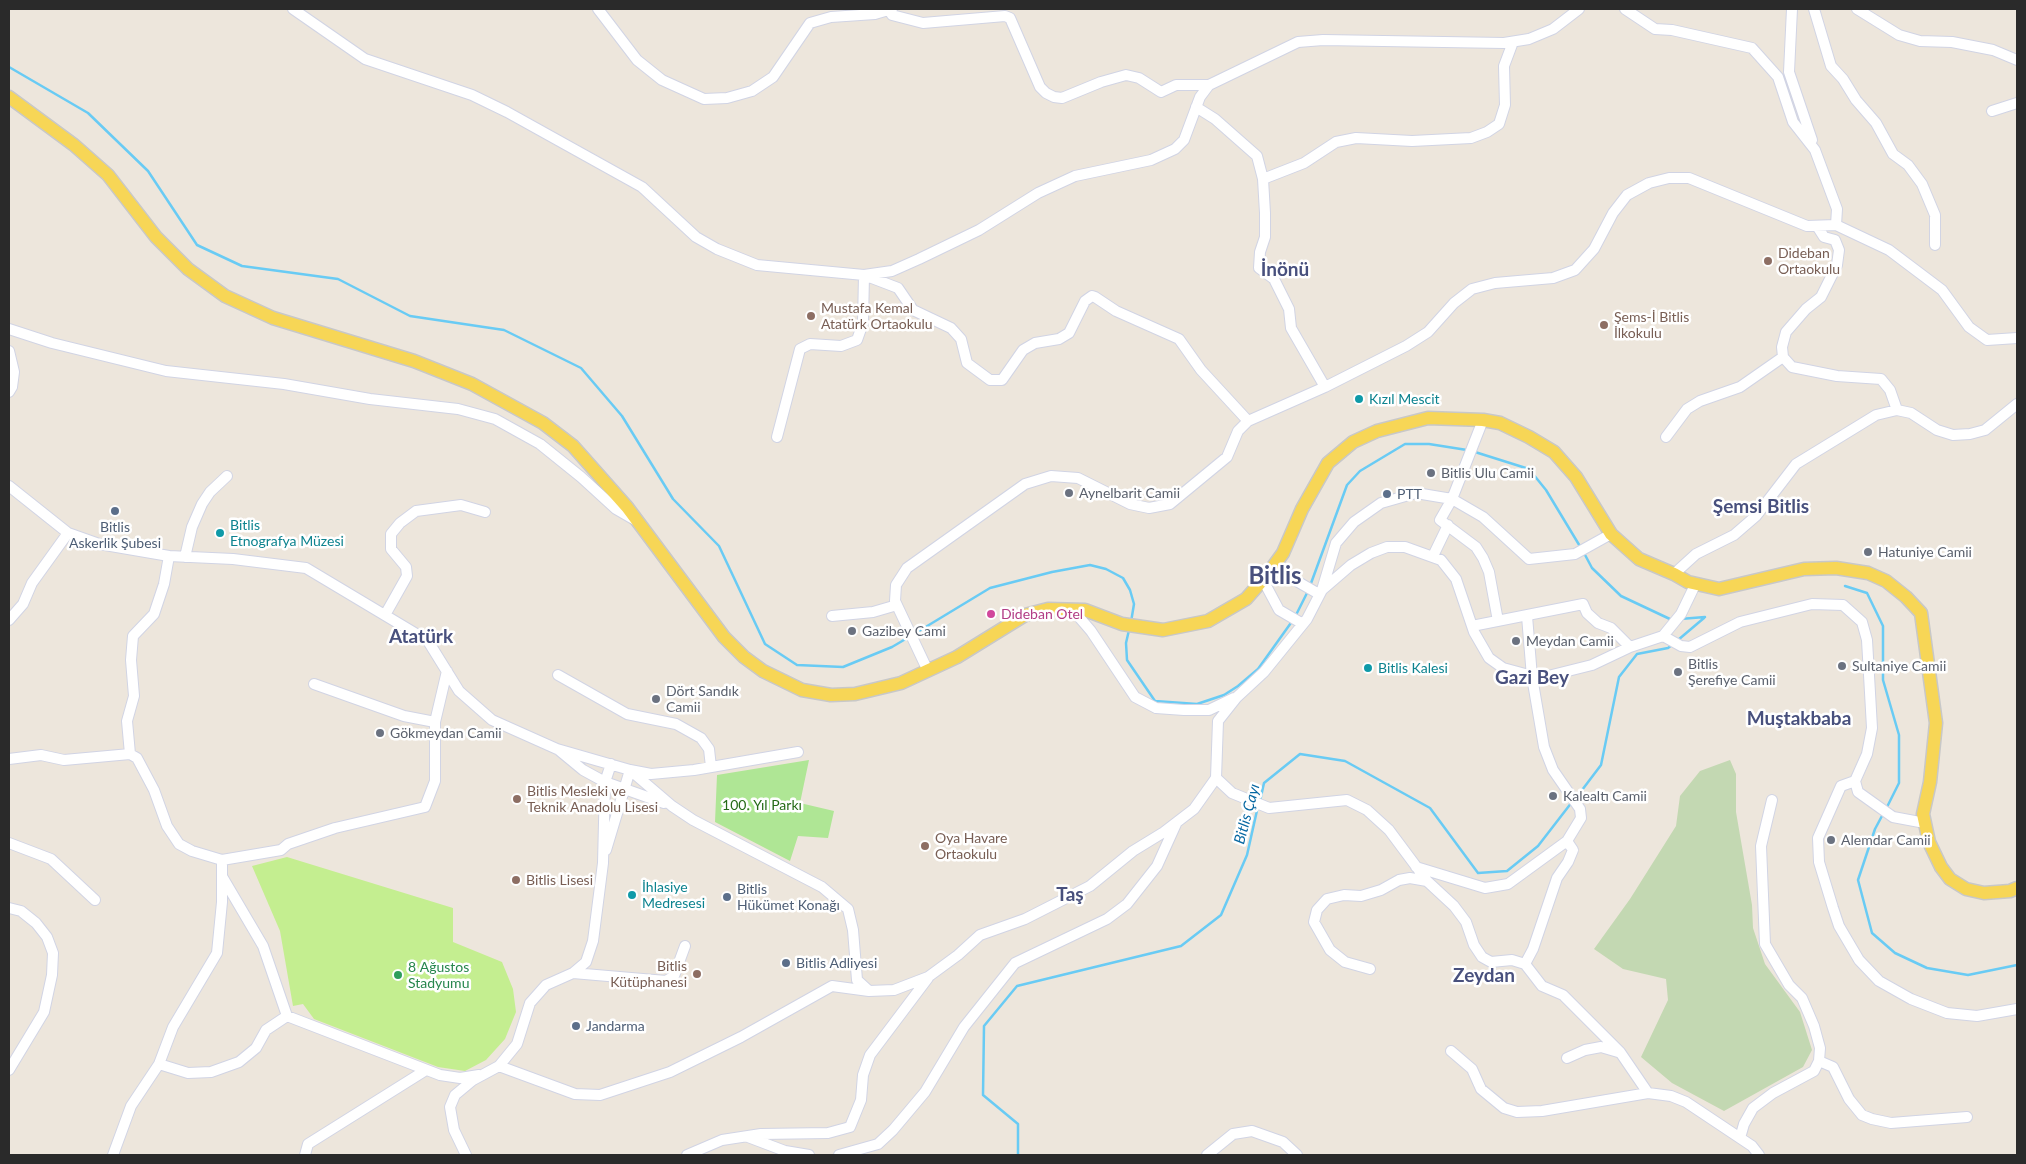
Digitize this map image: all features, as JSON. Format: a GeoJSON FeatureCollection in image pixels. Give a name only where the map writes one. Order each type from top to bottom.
{"type":"FeatureCollection","features":[{"type":"Feature","properties":{"kind":"main road"},"geometry":{"type":"LineString","coordinates":[[9,97],[74,145],[108,175],[156,237],[188,268],[225,296],[273,318],[414,362],[472,384],[520,408],[574,446],[640,522],[724,637],[744,657],[784,682],[802,690],[821,693],[854,694],[902,683],[957,658],[1025,615],[1048,608],[1084,610],[1122,624],[1144,628],[1169,629],[1208,621],[1246,599],[1263,580],[1283,552],[1302,509],[1328,463],[1353,442],[1377,431],[1428,418],[1483,420],[1500,423],[1554,452],[1576,477],[1611,534],[1639,559],[1695,585],[1719,589],[1804,570],[1836,568],[1868,573],[1886,581],[1914,604],[1921,613],[1936,723],[1930,782],[1923,814],[1929,842],[1941,867],[1950,879],[1966,889],[1984,893],[2015,892]]}},
{"type":"Feature","properties":{"kind":"street"},"geometry":{"type":"LineString","coordinates":[[292,9],[365,59],[472,96],[507,112],[642,187],[696,237],[717,249],[758,265],[864,275],[892,271],[919,259],[979,230],[1038,193],[1075,176],[1151,160],[1175,149],[1184,140],[1196,106],[1209,85]]}},
{"type":"Feature","properties":{"kind":"street"},"geometry":{"type":"LineString","coordinates":[[598,9],[637,60],[662,80],[704,99],[726,98],[752,91],[773,77],[810,23],[831,17],[875,14],[890,9],[892,15],[923,23],[1005,16],[1010,18],[1040,86],[1046,94],[1062,98],[1102,82],[1126,76],[1139,78],[1161,92],[1176,85],[1209,85],[1298,42],[1323,40],[1513,42],[1529,39],[1553,29],[1579,9]]}},
{"type":"Feature","properties":{"kind":"street"},"geometry":{"type":"LineString","coordinates":[[1625,9],[1655,29],[1672,30],[1752,48],[1778,77],[1793,122],[1815,150]]}},
{"type":"Feature","properties":{"kind":"street"},"geometry":{"type":"LineString","coordinates":[[1792,9],[1789,30],[1788,72],[1837,209],[1836,225]]}},
{"type":"Feature","properties":{"kind":"street"},"geometry":{"type":"LineString","coordinates":[[1814,9],[1831,66],[1876,123],[1893,154],[1908,165],[1922,184],[1935,215],[1935,245]]}},
{"type":"Feature","properties":{"kind":"street"},"geometry":{"type":"LineString","coordinates":[[1857,9],[1899,35],[1920,41],[1952,42],[1976,47],[2017,60]]}},
{"type":"Feature","properties":{"kind":"street"},"geometry":{"type":"LineString","coordinates":[[1263,179],[1304,163],[1336,142],[1356,138],[1412,141],[1471,138],[1487,132],[1499,124],[1505,106],[1504,66],[1513,42]]}},
{"type":"Feature","properties":{"kind":"street"},"geometry":{"type":"LineString","coordinates":[[1992,111],[2017,103]]}},
{"type":"Feature","properties":{"kind":"street"},"geometry":{"type":"LineString","coordinates":[[1196,106],[1215,119],[1257,156],[1263,179],[1265,237],[1260,252],[1259,268],[1274,280],[1289,309],[1291,328],[1325,387]]}},
{"type":"Feature","properties":{"kind":"street"},"geometry":{"type":"LineString","coordinates":[[928,671],[897,605],[896,584],[907,568],[1025,484],[1051,476],[1078,478],[1130,504],[1149,508],[1170,504],[1227,457],[1238,431],[1248,421],[1325,387],[1428,332],[1454,303],[1472,290],[1494,283],[1553,278],[1574,270],[1594,249],[1613,213],[1627,195],[1649,183],[1669,178],[1689,178],[1807,226],[1836,225],[1889,250],[1942,290],[1969,327],[1987,340],[2017,338]]}},
{"type":"Feature","properties":{"kind":"street"},"geometry":{"type":"LineString","coordinates":[[1817,226],[1824,237],[1835,240],[1838,250],[1837,265],[1821,297],[1806,309],[1786,332],[1782,347],[1783,357],[1792,367],[1837,376],[1881,379],[1890,390],[1897,410]]}},
{"type":"Feature","properties":{"kind":"street"},"geometry":{"type":"LineString","coordinates":[[864,275],[898,288],[913,310],[950,328],[961,339],[967,363],[990,380],[1002,380],[1023,350],[1029,346],[1035,343],[1059,339],[1069,333],[1085,301],[1092,296],[1095,297],[1116,312],[1179,339],[1202,370],[1248,421]]}},
{"type":"Feature","properties":{"kind":"street"},"geometry":{"type":"LineString","coordinates":[[777,437],[800,349],[810,344],[841,346],[857,340],[863,323],[864,275]]}},
{"type":"Feature","properties":{"kind":"street"},"geometry":{"type":"LineString","coordinates":[[9,329],[52,344],[166,370],[284,384],[370,398],[458,409],[495,419],[540,444],[582,477],[616,509],[640,522]]}},
{"type":"Feature","properties":{"kind":"street"},"geometry":{"type":"LineString","coordinates":[[9,351],[14,372],[12,387],[9,392]]}},
{"type":"Feature","properties":{"kind":"street"},"geometry":{"type":"LineString","coordinates":[[1666,437],[1687,409],[1700,401],[1740,387],[1783,357]]}},
{"type":"Feature","properties":{"kind":"street"},"geometry":{"type":"LineString","coordinates":[[1674,574],[1696,554],[1734,535],[1756,516],[1796,464],[1876,415],[1897,410],[1911,413],[1938,430],[1953,435],[1962,435],[1985,430],[2017,404]]}},
{"type":"Feature","properties":{"kind":"street"},"geometry":{"type":"LineString","coordinates":[[1483,420],[1452,499],[1440,520],[1476,547],[1483,558],[1489,572],[1498,621]]}},
{"type":"Feature","properties":{"kind":"street"},"geometry":{"type":"LineString","coordinates":[[185,557],[192,527],[202,504],[210,492],[227,476]]}},
{"type":"Feature","properties":{"kind":"street"},"geometry":{"type":"LineString","coordinates":[[9,486],[68,533],[99,544],[169,556],[233,559],[306,568],[428,641],[459,691],[492,720],[557,749],[630,770],[651,774],[711,767],[798,752]]}},
{"type":"Feature","properties":{"kind":"street"},"geometry":{"type":"LineString","coordinates":[[499,1066],[576,1094],[600,1095],[670,1072],[741,1037],[832,986],[869,991],[894,990],[928,977],[958,956],[980,935],[1025,919],[1090,886],[1134,851],[1177,824],[1194,809],[1216,778],[1218,721],[1237,696],[1264,672],[1301,623],[1319,592],[1336,543],[1354,522],[1381,504],[1416,493],[1452,499],[1483,517],[1529,560],[1575,554],[1611,534]]}},
{"type":"Feature","properties":{"kind":"street"},"geometry":{"type":"LineString","coordinates":[[385,615],[407,576],[406,567],[391,549],[391,534],[400,523],[416,511],[461,505],[485,512]]}},
{"type":"Feature","properties":{"kind":"street"},"geometry":{"type":"LineString","coordinates":[[1433,556],[1448,525]]}},
{"type":"Feature","properties":{"kind":"street"},"geometry":{"type":"LineString","coordinates":[[9,620],[23,604],[32,583],[68,533]]}},
{"type":"Feature","properties":{"kind":"street"},"geometry":{"type":"LineString","coordinates":[[1319,592],[1351,565],[1371,553],[1387,547],[1405,547],[1433,556],[1441,560],[1456,579],[1472,626],[1489,658],[1503,668],[1540,678],[1592,665],[1630,647],[1666,637],[1681,646],[1690,646],[1740,622],[1812,604],[1843,604],[1862,622],[1867,640],[1872,728],[1867,754],[1855,781],[1858,792],[1893,817],[1925,823]]}},
{"type":"Feature","properties":{"kind":"street"},"geometry":{"type":"LineString","coordinates":[[130,754],[127,721],[134,696],[131,660],[133,636],[154,614],[164,584],[169,556]]}},
{"type":"Feature","properties":{"kind":"street"},"geometry":{"type":"LineString","coordinates":[[1272,567],[1319,592]]}},
{"type":"Feature","properties":{"kind":"street"},"geometry":{"type":"LineString","coordinates":[[1263,580],[1279,610],[1301,623]]}},
{"type":"Feature","properties":{"kind":"street"},"geometry":{"type":"LineString","coordinates":[[1666,637],[1695,585]]}},
{"type":"Feature","properties":{"kind":"street"},"geometry":{"type":"LineString","coordinates":[[1472,626],[1583,604],[1587,613],[1598,624],[1611,628],[1630,647]]}},
{"type":"Feature","properties":{"kind":"street"},"geometry":{"type":"LineString","coordinates":[[832,616],[873,612],[897,605]]}},
{"type":"Feature","properties":{"kind":"street"},"geometry":{"type":"LineString","coordinates":[[1074,610],[1091,631],[1135,697],[1156,708],[1209,710],[1237,696]]}},
{"type":"Feature","properties":{"kind":"street"},"geometry":{"type":"LineString","coordinates":[[1416,867],[1485,888],[1508,884],[1567,841],[1581,818],[1580,809],[1553,770],[1544,747],[1532,677],[1527,616]]}},
{"type":"Feature","properties":{"kind":"street"},"geometry":{"type":"LineString","coordinates":[[9,759],[41,755],[64,760],[130,754],[137,758],[154,790],[167,826],[179,844],[192,851],[222,860],[282,850],[288,844],[335,828],[425,807],[435,781],[435,722],[447,671]]}},
{"type":"Feature","properties":{"kind":"street"},"geometry":{"type":"LineString","coordinates":[[558,675],[626,714],[676,724],[701,738],[709,749],[711,767]]}},
{"type":"Feature","properties":{"kind":"street"},"geometry":{"type":"LineString","coordinates":[[314,684],[404,716],[435,722]]}},
{"type":"Feature","properties":{"kind":"street"},"geometry":{"type":"LineString","coordinates":[[557,749],[583,770],[605,782],[672,806]]}},
{"type":"Feature","properties":{"kind":"street"},"geometry":{"type":"LineString","coordinates":[[466,1155],[454,1130],[450,1107],[455,1095],[484,1074],[499,1066],[516,1044],[530,1003],[546,986],[573,973],[586,962],[593,941],[602,863],[605,782],[611,764]]}},
{"type":"Feature","properties":{"kind":"street"},"geometry":{"type":"LineString","coordinates":[[602,863],[630,770]]}},
{"type":"Feature","properties":{"kind":"street"},"geometry":{"type":"LineString","coordinates":[[630,770],[672,806],[701,824],[822,887],[848,909],[854,930],[857,980],[869,991]]}},
{"type":"Feature","properties":{"kind":"street"},"geometry":{"type":"LineString","coordinates":[[1216,778],[1232,793],[1269,808],[1347,800],[1366,810],[1389,830],[1427,881],[1458,911],[1466,922],[1474,945],[1482,957],[1491,962],[1512,960],[1525,964],[1542,986],[1563,996],[1620,1052],[1648,1093]]}},
{"type":"Feature","properties":{"kind":"street"},"geometry":{"type":"LineString","coordinates":[[1855,781],[1841,786],[1818,838],[1819,862],[1839,926],[1859,960],[1879,981],[1911,999],[1946,1013],[1977,1016],[2017,1009]]}},
{"type":"Feature","properties":{"kind":"street"},"geometry":{"type":"LineString","coordinates":[[1740,1138],[1744,1124],[1753,1108],[1773,1093],[1814,1070],[1819,1061],[1820,1048],[1814,1026],[1802,998],[1789,985],[1765,944],[1760,846],[1772,800]]}},
{"type":"Feature","properties":{"kind":"street"},"geometry":{"type":"LineString","coordinates":[[839,1155],[878,1144],[893,1130],[925,1092],[964,1027],[1015,963],[1107,920],[1128,904],[1157,866],[1177,824]]}},
{"type":"Feature","properties":{"kind":"street"},"geometry":{"type":"LineString","coordinates":[[1525,964],[1533,949],[1557,878],[1568,862],[1573,850],[1567,841]]}},
{"type":"Feature","properties":{"kind":"street"},"geometry":{"type":"LineString","coordinates":[[9,843],[51,859],[95,900]]}},
{"type":"Feature","properties":{"kind":"street"},"geometry":{"type":"LineString","coordinates":[[113,1155],[132,1106],[159,1064],[173,1027],[217,953],[222,902],[222,860]]}},
{"type":"Feature","properties":{"kind":"street"},"geometry":{"type":"LineString","coordinates":[[222,877],[263,946],[288,1016],[426,1070],[460,1078],[484,1074]]}},
{"type":"Feature","properties":{"kind":"street"},"geometry":{"type":"LineString","coordinates":[[1370,969],[1346,962],[1330,950],[1314,922],[1317,910],[1327,899],[1344,895],[1362,896],[1380,890],[1399,880],[1410,878],[1427,881]]}},
{"type":"Feature","properties":{"kind":"street"},"geometry":{"type":"LineString","coordinates":[[9,908],[20,911],[36,923],[47,937],[53,953],[52,974],[44,1012],[9,1070]]}},
{"type":"Feature","properties":{"kind":"street"},"geometry":{"type":"LineString","coordinates":[[573,973],[666,981],[674,976],[686,946]]}},
{"type":"Feature","properties":{"kind":"street"},"geometry":{"type":"LineString","coordinates":[[687,1155],[722,1140],[746,1136],[828,1132],[850,1127],[861,1100],[863,1075],[870,1056],[928,977]]}},
{"type":"Feature","properties":{"kind":"street"},"geometry":{"type":"LineString","coordinates":[[159,1064],[188,1073],[211,1072],[239,1062],[256,1048],[266,1030],[288,1016]]}},
{"type":"Feature","properties":{"kind":"street"},"geometry":{"type":"LineString","coordinates":[[1567,1058],[1585,1050],[1601,1047],[1620,1052]]}},
{"type":"Feature","properties":{"kind":"street"},"geometry":{"type":"LineString","coordinates":[[1451,1051],[1472,1069],[1480,1089],[1504,1108],[1517,1112],[1542,1111],[1648,1093],[1671,1096],[1686,1102],[1752,1146],[1759,1155]]}},
{"type":"Feature","properties":{"kind":"street"},"geometry":{"type":"LineString","coordinates":[[1819,1061],[1833,1067],[1850,1099],[1862,1115],[1872,1120],[1891,1123],[1967,1117]]}},
{"type":"Feature","properties":{"kind":"street"},"geometry":{"type":"LineString","coordinates":[[305,1155],[308,1144],[426,1070]]}},
{"type":"Feature","properties":{"kind":"street"},"geometry":{"type":"LineString","coordinates":[[1207,1155],[1233,1134],[1252,1131],[1283,1142],[1297,1155]]}},
{"type":"Feature","properties":{"kind":"street"},"geometry":{"type":"LineString","coordinates":[[746,1136],[796,1154],[809,1155]]}},
{"type":"Feature","properties":{"kind":"green space","name":"100. Yıl Parkı"},"geometry":{"type":"Polygon","coordinates":[[[809,760],[800,803],[834,811],[828,838],[798,836],[790,861],[715,822],[717,775],[809,760]]]}},
{"type":"Feature","properties":{"kind":"green space"},"geometry":{"type":"Polygon","coordinates":[[[1730,760],[1736,774],[1736,812],[1752,905],[1753,928],[1765,964],[1800,1012],[1812,1050],[1803,1067],[1724,1111],[1672,1083],[1641,1057],[1668,1000],[1666,979],[1623,969],[1594,949],[1630,899],[1676,826],[1680,796],[1700,771],[1730,760]]]}},
{"type":"Feature","properties":{"kind":"green space","name":"8 Ağustos Stadyumu"},"geometry":{"type":"Polygon","coordinates":[[[287,857],[453,908],[453,942],[502,962],[513,989],[516,1012],[505,1039],[486,1060],[465,1071],[438,1067],[314,1019],[303,1004],[293,1006],[280,931],[252,866],[287,857]]]}},
{"type":"Feature","properties":{"kind":"waterway"},"geometry":{"type":"LineString","coordinates":[[9,67],[88,113],[148,171],[197,245],[242,266],[338,279],[410,316],[504,330],[581,368],[622,416],[673,499],[719,546],[765,644],[797,665],[843,667],[892,647],[909,637]]}},
{"type":"Feature","properties":{"kind":"waterway"},"geometry":{"type":"LineString","coordinates":[[1310,586],[1347,485],[1360,471],[1405,444],[1429,444],[1467,450]]}},
{"type":"Feature","properties":{"kind":"waterway"},"geometry":{"type":"LineString","coordinates":[[1475,452],[1529,469],[1546,490],[1581,548]]}},
{"type":"Feature","properties":{"kind":"waterway"},"geometry":{"type":"LineString","coordinates":[[1584,553],[1592,568],[1621,596],[1672,620]]}},
{"type":"Feature","properties":{"kind":"waterway"},"geometry":{"type":"LineString","coordinates":[[914,634],[990,588],[1052,572],[1090,565],[1106,569],[1123,578],[1130,590],[1134,604],[1131,622]]}},
{"type":"Feature","properties":{"kind":"waterway","name":"Bitlis Çayı"},"geometry":{"type":"LineString","coordinates":[[1845,586],[1867,593],[1883,626],[1883,680],[1899,735],[1899,783],[1886,809]]}},
{"type":"Feature","properties":{"kind":"waterway"},"geometry":{"type":"LineString","coordinates":[[1296,615],[1308,591]]}},
{"type":"Feature","properties":{"kind":"waterway"},"geometry":{"type":"LineString","coordinates":[[1680,619],[1705,617]]}},
{"type":"Feature","properties":{"kind":"waterway","name":"Bitlis Çayı"},"geometry":{"type":"LineString","coordinates":[[1678,640],[1704,618]]}},
{"type":"Feature","properties":{"kind":"waterway"},"geometry":{"type":"LineString","coordinates":[[1129,630],[1126,643],[1127,660],[1155,701],[1197,704],[1224,695],[1258,669],[1293,620]]}},
{"type":"Feature","properties":{"kind":"waterway","name":"Bitlis Çayı"},"geometry":{"type":"LineString","coordinates":[[1576,798],[1601,765],[1619,677],[1637,654],[1668,648],[1672,645]]}},
{"type":"Feature","properties":{"kind":"waterway","name":"Bitlis Çayı"},"geometry":{"type":"LineString","coordinates":[[1260,801],[1264,783],[1300,754],[1345,761],[1430,808],[1478,873],[1507,871],[1538,846],[1572,802]]}},
{"type":"Feature","properties":{"kind":"waterway","name":"Bitlis Çayı"},"geometry":{"type":"LineString","coordinates":[[1018,1155],[1018,1124],[983,1095],[984,1026],[1017,986],[1181,946],[1221,915],[1247,855],[1258,806]]}},
{"type":"Feature","properties":{"kind":"waterway","name":"Bitlis Çayı"},"geometry":{"type":"LineString","coordinates":[[1883,814],[1875,829],[1858,880],[1872,933],[1895,953],[1927,968],[1968,975],[2017,965]]}},
{"type":"Feature","properties":{"kind":"place","name":"Dideban Ortaokulu"},"geometry":{"type":"Point","coordinates":[1768,261]}},
{"type":"Feature","properties":{"kind":"place","name":"Mustafa Kemal Atatürk Ortaokulu"},"geometry":{"type":"Point","coordinates":[811,316]}},
{"type":"Feature","properties":{"kind":"place","name":"Şems-İ Bitlis İlkokulu"},"geometry":{"type":"Point","coordinates":[1604,325]}},
{"type":"Feature","properties":{"kind":"place","name":"Kızıl Mescit"},"geometry":{"type":"Point","coordinates":[1359,399]}},
{"type":"Feature","properties":{"kind":"place","name":"Bitlis Ulu Camii"},"geometry":{"type":"Point","coordinates":[1431,473]}},
{"type":"Feature","properties":{"kind":"place","name":"Aynelbarit Camii"},"geometry":{"type":"Point","coordinates":[1069,493]}},
{"type":"Feature","properties":{"kind":"place","name":"PTT"},"geometry":{"type":"Point","coordinates":[1387,494]}},
{"type":"Feature","properties":{"kind":"place","name":"Bitlis Askerlik Şubesi"},"geometry":{"type":"Point","coordinates":[115,511]}},
{"type":"Feature","properties":{"kind":"place","name":"Bitlis Etnografya Müzesi"},"geometry":{"type":"Point","coordinates":[220,533]}},
{"type":"Feature","properties":{"kind":"place","name":"Hatuniye Camii"},"geometry":{"type":"Point","coordinates":[1868,552]}},
{"type":"Feature","properties":{"kind":"place","name":"Dideban Otel"},"geometry":{"type":"Point","coordinates":[991,614]}},
{"type":"Feature","properties":{"kind":"place","name":"Gazibey Cami"},"geometry":{"type":"Point","coordinates":[852,631]}},
{"type":"Feature","properties":{"kind":"place","name":"Meydan Camii"},"geometry":{"type":"Point","coordinates":[1516,641]}},
{"type":"Feature","properties":{"kind":"place","name":"Sultaniye Camii"},"geometry":{"type":"Point","coordinates":[1842,666]}},
{"type":"Feature","properties":{"kind":"place","name":"Bitlis Kalesi"},"geometry":{"type":"Point","coordinates":[1368,668]}},
{"type":"Feature","properties":{"kind":"place","name":"Bitlis Şerefiye Camii"},"geometry":{"type":"Point","coordinates":[1678,672]}},
{"type":"Feature","properties":{"kind":"place","name":"Dört Sandık Camii"},"geometry":{"type":"Point","coordinates":[656,699]}},
{"type":"Feature","properties":{"kind":"place","name":"Gökmeydan Camii"},"geometry":{"type":"Point","coordinates":[380,733]}},
{"type":"Feature","properties":{"kind":"place","name":"Kalealtı Camii"},"geometry":{"type":"Point","coordinates":[1553,796]}},
{"type":"Feature","properties":{"kind":"place","name":"Bitlis Mesleki ve Teknik Anadolu Lisesi"},"geometry":{"type":"Point","coordinates":[517,799]}},
{"type":"Feature","properties":{"kind":"place","name":"Alemdar Camii"},"geometry":{"type":"Point","coordinates":[1831,840]}},
{"type":"Feature","properties":{"kind":"place","name":"Oya Havare Ortaokulu"},"geometry":{"type":"Point","coordinates":[925,846]}},
{"type":"Feature","properties":{"kind":"place","name":"Bitlis Lisesi"},"geometry":{"type":"Point","coordinates":[516,880]}},
{"type":"Feature","properties":{"kind":"place","name":"İhlasiye Medresesi"},"geometry":{"type":"Point","coordinates":[632,895]}},
{"type":"Feature","properties":{"kind":"place","name":"Bitlis Hükümet Konağı"},"geometry":{"type":"Point","coordinates":[727,897]}},
{"type":"Feature","properties":{"kind":"place","name":"Bitlis Adliyesi"},"geometry":{"type":"Point","coordinates":[786,963]}},
{"type":"Feature","properties":{"kind":"place","name":"Bitlis Kütüphanesi"},"geometry":{"type":"Point","coordinates":[697,974]}},
{"type":"Feature","properties":{"kind":"place","name":"8 Ağustos Stadyumu"},"geometry":{"type":"Point","coordinates":[398,975]}},
{"type":"Feature","properties":{"kind":"place","name":"Jandarma"},"geometry":{"type":"Point","coordinates":[576,1026]}},
{"type":"Feature","properties":{"kind":"district","name":"İnönü"},"geometry":{"type":"Point","coordinates":[1285,270]}},
{"type":"Feature","properties":{"kind":"district","name":"Şemsi Bitlis"},"geometry":{"type":"Point","coordinates":[1761,507]}},
{"type":"Feature","properties":{"kind":"district","name":"Bitlis"},"geometry":{"type":"Point","coordinates":[1275,576]}},
{"type":"Feature","properties":{"kind":"district","name":"Atatürk"},"geometry":{"type":"Point","coordinates":[421,637]}},
{"type":"Feature","properties":{"kind":"district","name":"Gazi Bey"},"geometry":{"type":"Point","coordinates":[1532,678]}},
{"type":"Feature","properties":{"kind":"district","name":"Muştakbaba"},"geometry":{"type":"Point","coordinates":[1799,719]}},
{"type":"Feature","properties":{"kind":"district","name":"Taş"},"geometry":{"type":"Point","coordinates":[1070,895]}},
{"type":"Feature","properties":{"kind":"district","name":"Zeydan"},"geometry":{"type":"Point","coordinates":[1484,976]}}]}
